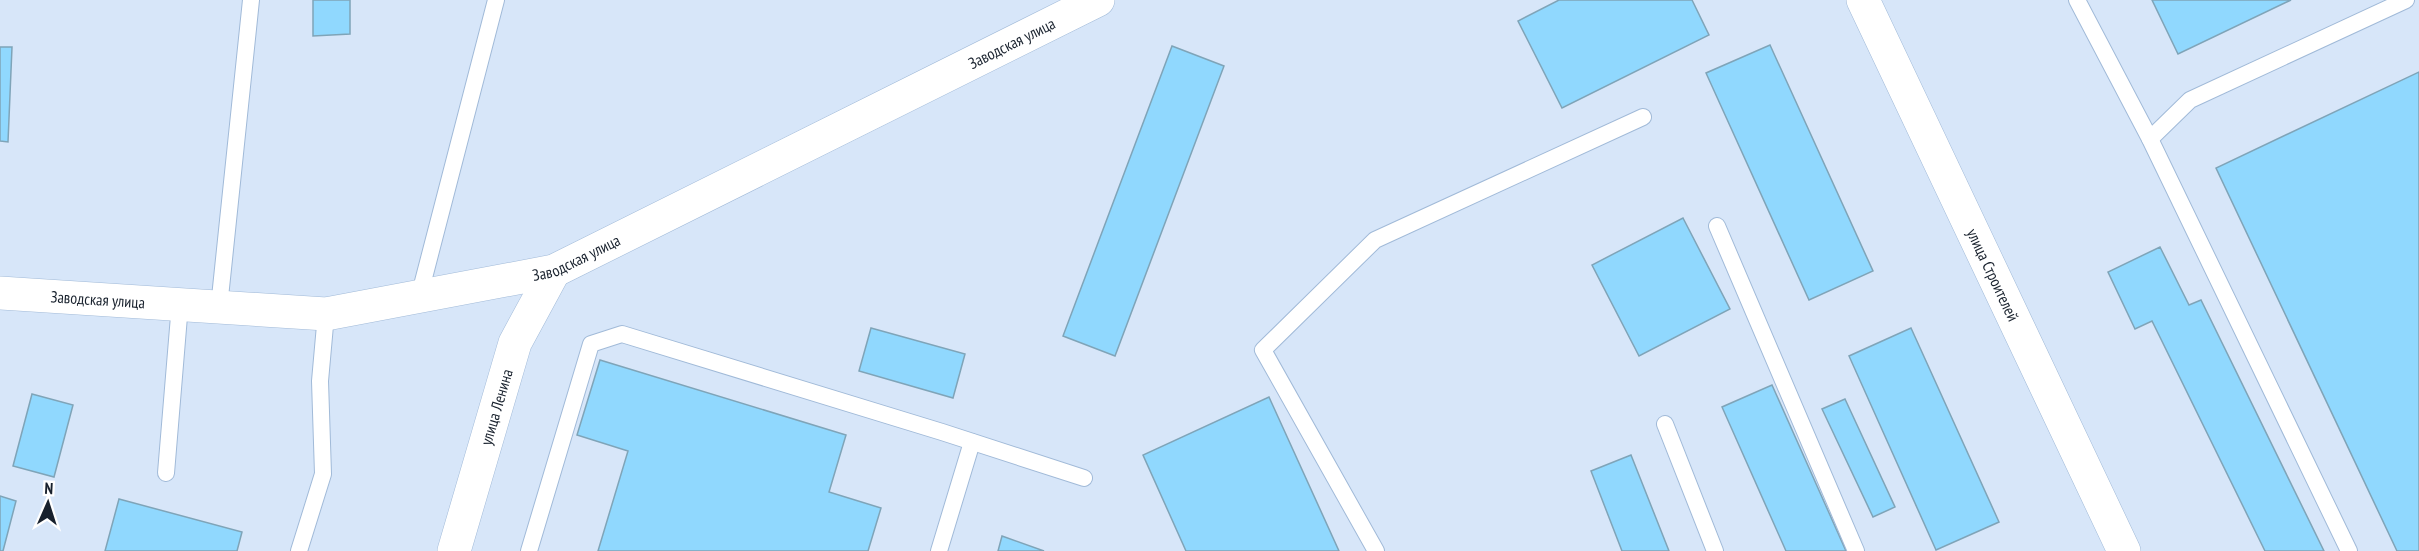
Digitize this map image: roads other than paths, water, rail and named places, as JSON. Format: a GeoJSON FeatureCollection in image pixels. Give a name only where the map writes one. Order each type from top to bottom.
{"type":"FeatureCollection","features":[{"type":"Feature","properties":{"kind":"street","name":"Заводская улица"},"geometry":{"type":"LineString","coordinates":[[0,292],[326,314],[554,271],[1098,0]]}},
{"type":"Feature","properties":{"kind":"street","name":"улица Строителей"},"geometry":{"type":"LineString","coordinates":[[1863,0],[2124,551]]}},
{"type":"Feature","properties":{"kind":"street","name":"улица Ленина"},"geometry":{"type":"LineString","coordinates":[[454,551],[515,343],[554,271]]}},
{"type":"Feature","properties":{"kind":"lane"},"geometry":{"type":"LineString","coordinates":[[219,307],[251,0]]}},
{"type":"Feature","properties":{"kind":"lane"},"geometry":{"type":"LineString","coordinates":[[419,297],[496,0]]}},
{"type":"Feature","properties":{"kind":"lane"},"geometry":{"type":"LineString","coordinates":[[2077,0],[2150,140],[2349,551]]}},
{"type":"Feature","properties":{"kind":"lane"},"geometry":{"type":"LineString","coordinates":[[2150,140],[2190,100],[2406,0]]}},
{"type":"Feature","properties":{"kind":"lane"},"geometry":{"type":"LineString","coordinates":[[1376,551],[1263,350],[1375,240],[1643,117]]}},
{"type":"Feature","properties":{"kind":"lane"},"geometry":{"type":"LineString","coordinates":[[1717,226],[1856,551]]}},
{"type":"Feature","properties":{"kind":"lane"},"geometry":{"type":"LineString","coordinates":[[166,473],[180,304]]}},
{"type":"Feature","properties":{"kind":"lane"},"geometry":{"type":"LineString","coordinates":[[299,551],[323,474],[320,381],[326,314]]}},
{"type":"Feature","properties":{"kind":"lane"},"geometry":{"type":"LineString","coordinates":[[529,551],[591,344],[622,334],[1084,478]]}},
{"type":"Feature","properties":{"kind":"lane"},"geometry":{"type":"LineString","coordinates":[[1665,424],[1714,551]]}},
{"type":"Feature","properties":{"kind":"lane"},"geometry":{"type":"LineString","coordinates":[[939,551],[972,442]]}}]}
